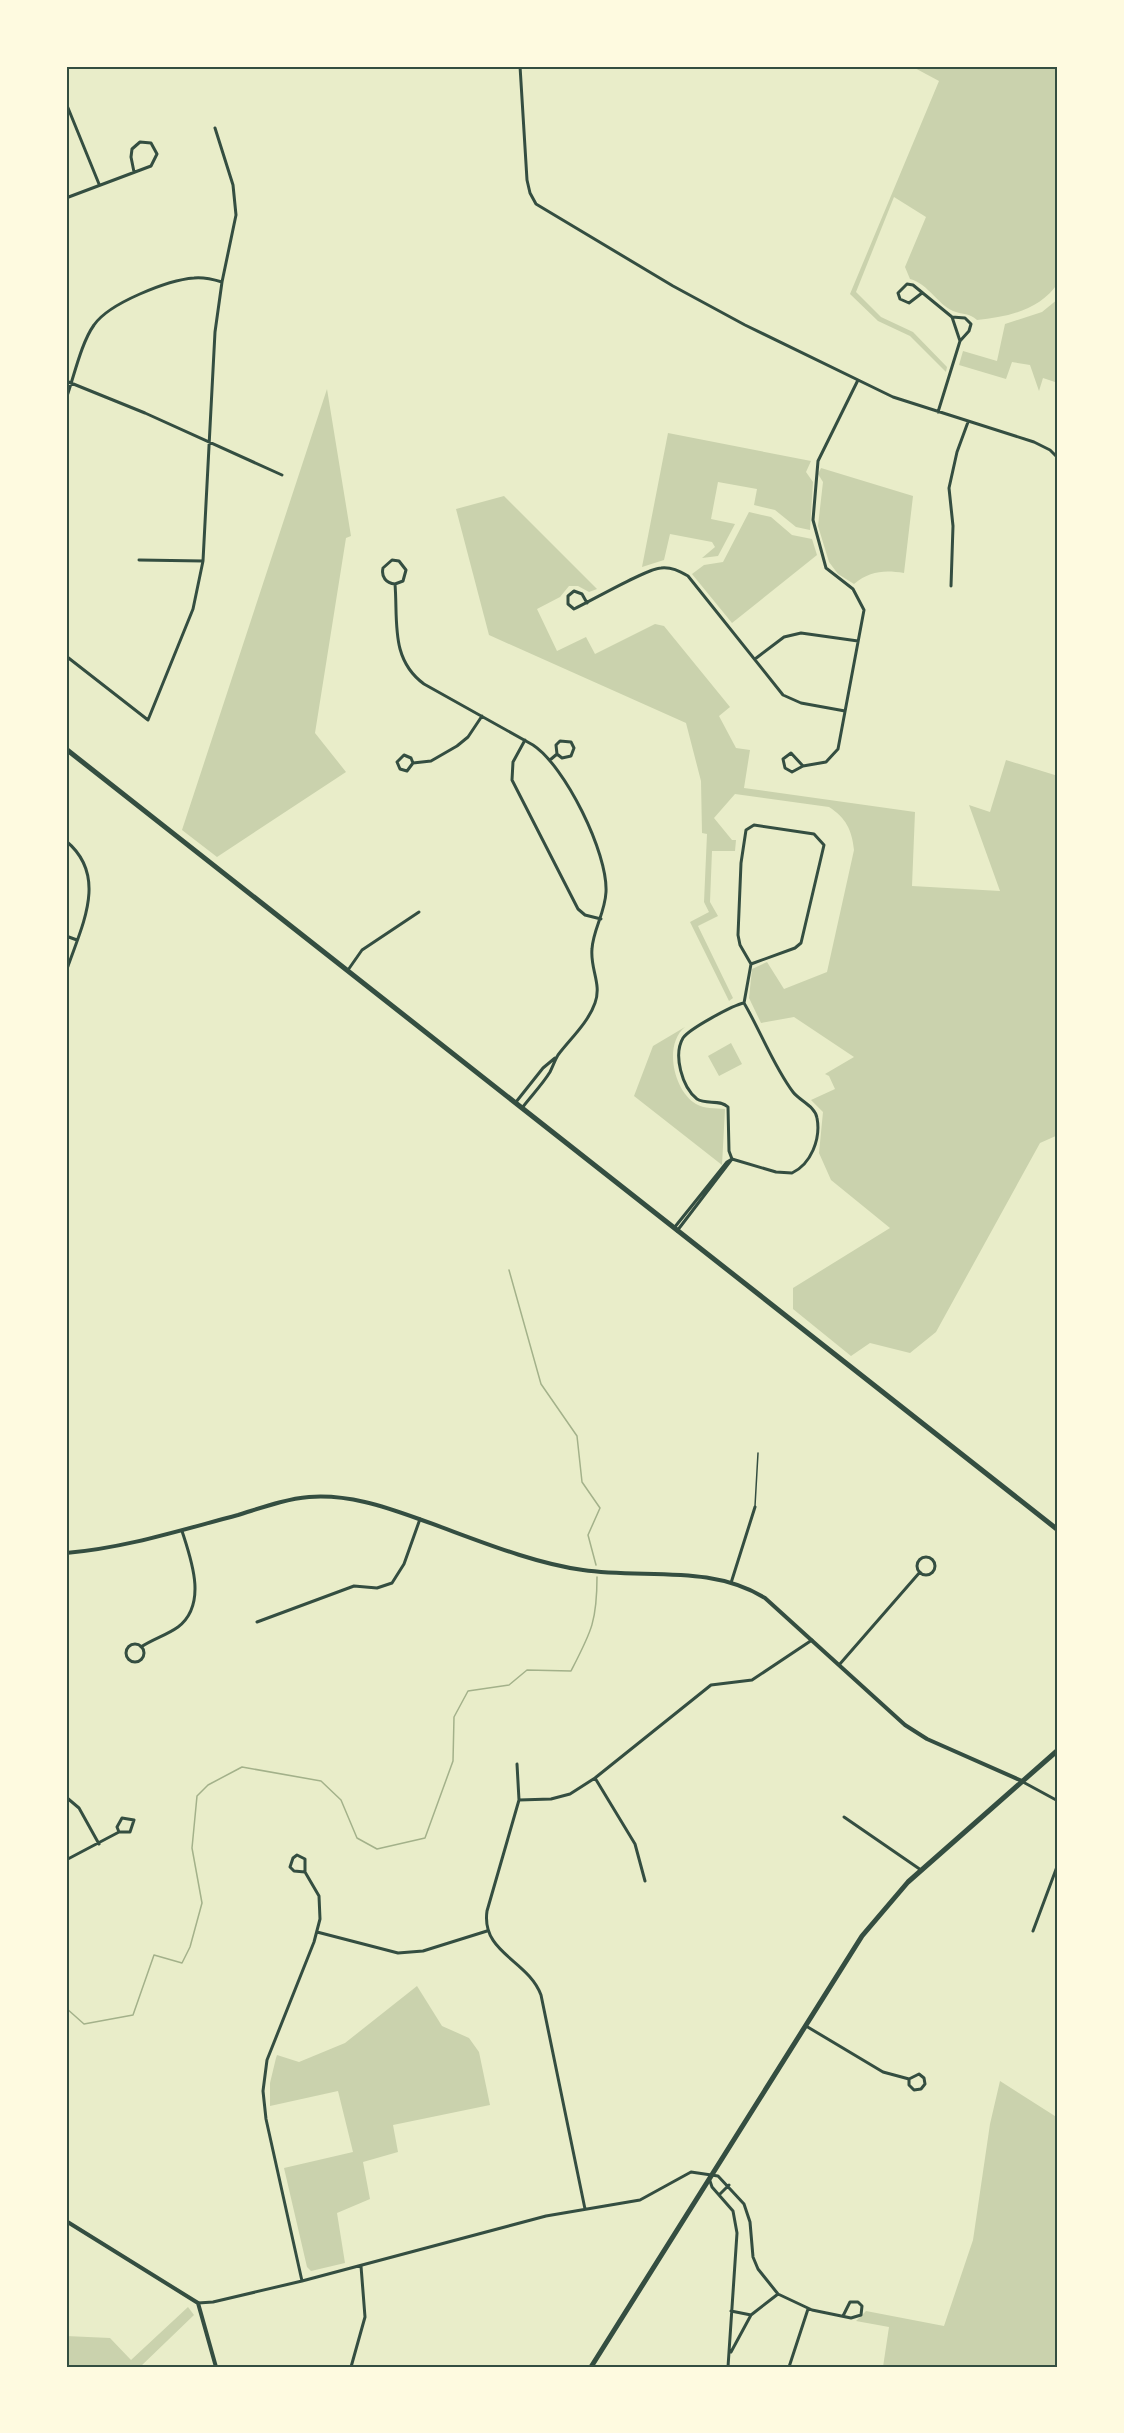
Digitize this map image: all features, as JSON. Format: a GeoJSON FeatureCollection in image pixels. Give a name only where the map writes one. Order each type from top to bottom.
{"type":"FeatureCollection","features":[{"type":"Feature","properties":{"kind":"main road"},"geometry":{"type":"LineString","coordinates":[[66,750],[1058,1530]]}},
{"type":"Feature","properties":{"kind":"main road"},"geometry":{"type":"LineString","coordinates":[[591,2367],[709,2176],[864,1933],[900,1890],[921,1870],[1058,1750]]}},
{"type":"Feature","properties":{"kind":"street"},"geometry":{"type":"LineString","coordinates":[[520,66],[527,180],[536,204],[673,286],[858,380],[906,402],[1040,444],[1058,458]]}},
{"type":"Feature","properties":{"kind":"street"},"geometry":{"type":"LineString","coordinates":[[66,103],[99,184]]}},
{"type":"Feature","properties":{"kind":"street"},"geometry":{"type":"LineString","coordinates":[[66,656],[148,720],[193,609],[203,561],[215,332],[222,282],[236,224],[236,206],[230,173],[215,128]]}},
{"type":"Feature","properties":{"kind":"street"},"geometry":{"type":"LineString","coordinates":[[66,198],[99,184],[135,172],[150,166],[156,160],[156,149],[151,143],[140,142],[132,148],[130,157],[135,172]]}},
{"type":"Feature","properties":{"kind":"street"},"geometry":{"type":"LineString","coordinates":[[66,399],[92,327],[109,309],[127,299],[184,280],[201,278],[222,282]]}},
{"type":"Feature","properties":{"kind":"street"},"geometry":{"type":"LineString","coordinates":[[922,292],[909,303],[900,299],[898,293],[907,284],[922,292],[952,317],[960,341]]}},
{"type":"Feature","properties":{"kind":"street"},"geometry":{"type":"LineString","coordinates":[[938,412],[960,341],[969,331],[971,324],[965,318],[952,317]]}},
{"type":"Feature","properties":{"kind":"street"},"geometry":{"type":"LineString","coordinates":[[803,766],[791,753],[783,759],[785,768],[792,772],[803,766],[826,762],[838,749],[864,610],[853,589],[826,568],[813,520],[818,461],[858,380]]}},
{"type":"Feature","properties":{"kind":"street"},"geometry":{"type":"LineString","coordinates":[[66,381],[282,475]]}},
{"type":"Feature","properties":{"kind":"street"},"geometry":{"type":"LineString","coordinates":[[951,586],[953,526],[949,489],[953,464],[968,422]]}},
{"type":"Feature","properties":{"kind":"street"},"geometry":{"type":"LineString","coordinates":[[139,560],[203,561]]}},
{"type":"Feature","properties":{"kind":"street"},"geometry":{"type":"LineString","coordinates":[[392,560],[403,563],[406,570],[405,578],[395,584],[384,579],[382,572],[385,564],[392,560]]}},
{"type":"Feature","properties":{"kind":"street"},"geometry":{"type":"LineString","coordinates":[[588,603],[582,594],[574,591],[568,596],[568,604],[574,609],[588,603],[658,567],[673,568],[688,576],[783,694],[801,703],[845,711]]}},
{"type":"Feature","properties":{"kind":"street"},"geometry":{"type":"LineString","coordinates":[[395,584],[398,647],[406,665],[424,684],[525,740],[550,760],[600,850],[606,886],[601,919],[592,949],[598,984],[596,1000],[587,1017],[557,1057],[550,1072],[522,1108]]}},
{"type":"Feature","properties":{"kind":"street"},"geometry":{"type":"LineString","coordinates":[[755,659],[783,637],[801,633],[858,641]]}},
{"type":"Feature","properties":{"kind":"street"},"geometry":{"type":"LineString","coordinates":[[413,763],[430,761],[457,746],[468,737],[482,716]]}},
{"type":"Feature","properties":{"kind":"street"},"geometry":{"type":"LineString","coordinates":[[525,740],[513,762],[512,780],[578,909],[584,914],[601,919]]}},
{"type":"Feature","properties":{"kind":"street"},"geometry":{"type":"LineString","coordinates":[[566,740],[573,745],[571,756],[562,758],[557,754],[555,748],[560,741],[566,740]]}},
{"type":"Feature","properties":{"kind":"street"},"geometry":{"type":"LineString","coordinates":[[550,760],[557,754]]}},
{"type":"Feature","properties":{"kind":"street"},"geometry":{"type":"LineString","coordinates":[[404,755],[411,758],[413,763],[411,768],[404,771],[398,767],[397,762],[404,755]]}},
{"type":"Feature","properties":{"kind":"street"},"geometry":{"type":"LineString","coordinates":[[675,1231],[727,1162],[732,1159],[776,1172],[792,1173],[805,1163],[813,1152],[818,1121],[815,1112],[793,1092],[744,1003],[751,964],[740,945],[738,935],[741,863],[746,830],[754,825],[814,834],[824,845],[801,943],[795,948],[751,964]]}},
{"type":"Feature","properties":{"kind":"street"},"geometry":{"type":"LineString","coordinates":[[66,841],[85,863],[90,885],[88,904],[66,972]]}},
{"type":"Feature","properties":{"kind":"street"},"geometry":{"type":"LineString","coordinates":[[347,971],[363,950],[419,912]]}},
{"type":"Feature","properties":{"kind":"street"},"geometry":{"type":"LineString","coordinates":[[66,936],[77,940]]}},
{"type":"Feature","properties":{"kind":"street"},"geometry":{"type":"LineString","coordinates":[[732,1159],[729,1151],[728,1107],[700,1100],[693,1094],[679,1065],[680,1047],[687,1034],[744,1003]]}},
{"type":"Feature","properties":{"kind":"street"},"geometry":{"type":"LineString","coordinates":[[516,1103],[543,1068],[557,1057]]}},
{"type":"Feature","properties":{"kind":"street"},"geometry":{"type":"LineString","coordinates":[[66,1553],[114,1547],[294,1500],[318,1497],[365,1501],[510,1551],[582,1570],[689,1575],[731,1583],[745,1587],[765,1598],[886,1711],[915,1732],[1022,1781],[1058,1801]]}},
{"type":"Feature","properties":{"kind":"street"},"geometry":{"type":"LineString","coordinates":[[731,1583],[755,1507]]}},
{"type":"Feature","properties":{"kind":"street"},"geometry":{"type":"LineString","coordinates":[[256,1622],[354,1586],[377,1588],[392,1583],[404,1564],[420,1519]]}},
{"type":"Feature","properties":{"kind":"street"},"geometry":{"type":"LineString","coordinates":[[141,1647],[144,1652],[141,1659],[136,1662],[129,1659],[129,1647],[134,1645],[141,1647],[180,1626],[193,1602],[192,1559],[181,1530]]}},
{"type":"Feature","properties":{"kind":"street"},"geometry":{"type":"LineString","coordinates":[[924,1557],[932,1559],[935,1564],[933,1572],[926,1575],[920,1572],[917,1567],[918,1561],[924,1557]]}},
{"type":"Feature","properties":{"kind":"street"},"geometry":{"type":"LineString","coordinates":[[839,1665],[920,1572]]}},
{"type":"Feature","properties":{"kind":"street"},"geometry":{"type":"LineString","coordinates":[[519,1800],[559,1798],[577,1790],[711,1685],[752,1680],[812,1640]]}},
{"type":"Feature","properties":{"kind":"street"},"geometry":{"type":"LineString","coordinates":[[517,1764],[519,1800],[487,1911],[487,1931],[496,1947],[529,1975],[541,1995],[585,2209]]}},
{"type":"Feature","properties":{"kind":"street"},"geometry":{"type":"LineString","coordinates":[[595,1778],[635,1844],[645,1881]]}},
{"type":"Feature","properties":{"kind":"street"},"geometry":{"type":"LineString","coordinates":[[66,1797],[79,1808],[99,1844]]}},
{"type":"Feature","properties":{"kind":"street"},"geometry":{"type":"LineString","coordinates":[[66,1860],[119,1832],[130,1832],[135,1821],[126,1817],[122,1818],[117,1827],[119,1832]]}},
{"type":"Feature","properties":{"kind":"street"},"geometry":{"type":"LineString","coordinates":[[844,1817],[921,1870]]}},
{"type":"Feature","properties":{"kind":"street"},"geometry":{"type":"LineString","coordinates":[[302,2281],[266,2119],[263,2083],[267,2060],[318,1932],[321,1908],[319,1896],[305,1872],[305,1859],[297,1855],[293,1858],[290,1867],[294,1871],[305,1872]]}},
{"type":"Feature","properties":{"kind":"street"},"geometry":{"type":"LineString","coordinates":[[1034,1931],[1058,1864]]}},
{"type":"Feature","properties":{"kind":"street"},"geometry":{"type":"LineString","coordinates":[[318,1932],[398,1953],[423,1951],[487,1931]]}},
{"type":"Feature","properties":{"kind":"street"},"geometry":{"type":"LineString","coordinates":[[805,2025],[883,2072],[909,2079]]}},
{"type":"Feature","properties":{"kind":"street"},"geometry":{"type":"LineString","coordinates":[[914,2074],[921,2074],[925,2084],[921,2089],[914,2090],[909,2085],[909,2079],[914,2074]]}},
{"type":"Feature","properties":{"kind":"street"},"geometry":{"type":"LineString","coordinates":[[66,2221],[198,2303],[213,2302],[302,2281],[491,2229],[644,2199],[688,2172],[718,2176],[729,2185],[744,2204],[750,2222],[753,2257],[758,2269],[778,2294],[808,2309],[843,2316],[859,2317],[863,2311],[862,2306],[858,2302],[850,2302],[843,2316]]}},
{"type":"Feature","properties":{"kind":"street"},"geometry":{"type":"LineString","coordinates":[[709,2176],[712,2187],[733,2211],[737,2233],[728,2367]]}},
{"type":"Feature","properties":{"kind":"street"},"geometry":{"type":"LineString","coordinates":[[720,2194],[729,2185]]}},
{"type":"Feature","properties":{"kind":"street"},"geometry":{"type":"LineString","coordinates":[[351,2367],[365,2312],[361,2265]]}},
{"type":"Feature","properties":{"kind":"street"},"geometry":{"type":"LineString","coordinates":[[729,2357],[733,2344],[752,2315],[778,2294]]}},
{"type":"Feature","properties":{"kind":"street"},"geometry":{"type":"LineString","coordinates":[[198,2303],[205,2338],[216,2367]]}},
{"type":"Feature","properties":{"kind":"street"},"geometry":{"type":"LineString","coordinates":[[789,2367],[808,2309]]}},
{"type":"Feature","properties":{"kind":"street"},"geometry":{"type":"LineString","coordinates":[[731,2311],[752,2315]]}},
{"type":"Feature","properties":{"kind":"lane"},"geometry":{"type":"LineString","coordinates":[[755,1507],[758,1453]]}},
{"type":"Feature","properties":{"kind":"green space"},"geometry":{"type":"Polygon","coordinates":[[[911,66],[1058,66],[1058,283],[1051,292],[1033,306],[1000,317],[977,320],[969,315],[950,310],[923,285],[910,279],[905,267],[926,217],[894,197],[856,292],[881,317],[913,332],[947,367],[946,372],[910,336],[878,321],[850,294],[939,81],[911,66]]]}},
{"type":"Feature","properties":{"kind":"green space"},"geometry":{"type":"Polygon","coordinates":[[[1058,299],[1058,383],[1043,378],[1039,391],[1030,365],[1012,362],[1006,379],[959,365],[963,351],[997,361],[1005,324],[1042,312],[1058,299]]]}},
{"type":"Feature","properties":{"kind":"green space"},"geometry":{"type":"Polygon","coordinates":[[[327,389],[351,536],[346,538],[315,733],[346,772],[217,857],[182,830],[327,389]]]}},
{"type":"Feature","properties":{"kind":"green space"},"geometry":{"type":"Polygon","coordinates":[[[668,433],[811,461],[806,472],[813,482],[810,530],[796,527],[775,510],[754,505],[757,489],[718,482],[711,519],[735,524],[718,556],[702,558],[715,547],[712,542],[670,534],[664,560],[642,567],[668,433]]]}},
{"type":"Feature","properties":{"kind":"green space"},"geometry":{"type":"Polygon","coordinates":[[[821,468],[913,496],[904,573],[877,572],[854,584],[838,574],[829,562],[818,526],[823,482],[818,474],[821,468]]]}},
{"type":"Feature","properties":{"kind":"green space"},"geometry":{"type":"Polygon","coordinates":[[[504,496],[597,589],[589,592],[578,586],[569,586],[560,597],[537,609],[557,651],[586,637],[595,654],[655,624],[664,626],[730,707],[719,716],[736,748],[750,750],[744,788],[915,812],[912,886],[1000,891],[969,805],[990,812],[1006,760],[1058,776],[1058,1135],[1040,1143],[936,1332],[910,1353],[870,1343],[851,1356],[793,1309],[793,1288],[890,1228],[831,1180],[819,1153],[823,1112],[811,1100],[835,1089],[829,1076],[825,1074],[854,1057],[794,1017],[761,1023],[749,998],[752,969],[767,962],[784,989],[827,972],[854,850],[850,831],[844,820],[829,807],[735,794],[714,818],[732,840],[736,840],[735,851],[712,851],[710,902],[718,916],[698,926],[733,998],[729,1001],[690,922],[709,912],[704,902],[707,834],[702,833],[701,781],[686,723],[489,635],[456,509],[504,496]]]}},
{"type":"Feature","properties":{"kind":"green space"},"geometry":{"type":"Polygon","coordinates":[[[749,512],[771,517],[792,535],[812,539],[817,555],[732,623],[692,574],[704,565],[723,562],[749,512]]]}},
{"type":"Feature","properties":{"kind":"green space"},"geometry":{"type":"Polygon","coordinates":[[[685,1027],[678,1035],[674,1045],[673,1056],[677,1079],[688,1098],[699,1106],[725,1109],[722,1165],[634,1096],[653,1046],[685,1027]]]}},
{"type":"Feature","properties":{"kind":"green space"},"geometry":{"type":"Polygon","coordinates":[[[731,1043],[742,1064],[719,1076],[708,1056],[731,1043]]]}},
{"type":"Feature","properties":{"kind":"green space"},"geometry":{"type":"Polygon","coordinates":[[[417,1986],[442,2026],[469,2038],[479,2052],[490,2105],[393,2125],[398,2152],[363,2162],[370,2199],[337,2213],[345,2263],[311,2271],[307,2267],[284,2168],[353,2152],[338,2091],[270,2106],[270,2083],[277,2055],[299,2062],[345,2043],[417,1986]]]}},
{"type":"Feature","properties":{"kind":"green space"},"geometry":{"type":"Polygon","coordinates":[[[1000,2081],[1058,2118],[1058,2367],[883,2367],[889,2327],[856,2321],[866,2311],[944,2326],[973,2240],[990,2124],[1000,2081]]]}},
{"type":"Feature","properties":{"kind":"green space"},"geometry":{"type":"Polygon","coordinates":[[[188,2307],[194,2315],[140,2367],[66,2367],[66,2336],[110,2338],[131,2360],[188,2307]]]}},
{"type":"Feature","properties":{"kind":"waterway"},"geometry":{"type":"LineString","coordinates":[[509,1270],[541,1384],[577,1436],[582,1482],[600,1508],[588,1535],[596,1565]]}},
{"type":"Feature","properties":{"kind":"waterway"},"geometry":{"type":"LineString","coordinates":[[66,2008],[84,2024],[133,2015],[154,1955],[182,1963],[190,1947],[202,1903],[192,1848],[197,1796],[208,1785],[242,1767],[321,1781],[341,1800],[357,1838],[377,1849],[425,1838],[453,1761],[454,1717],[468,1691],[509,1685],[527,1670],[571,1671],[592,1626],[596,1605],[597,1577]]}}]}
